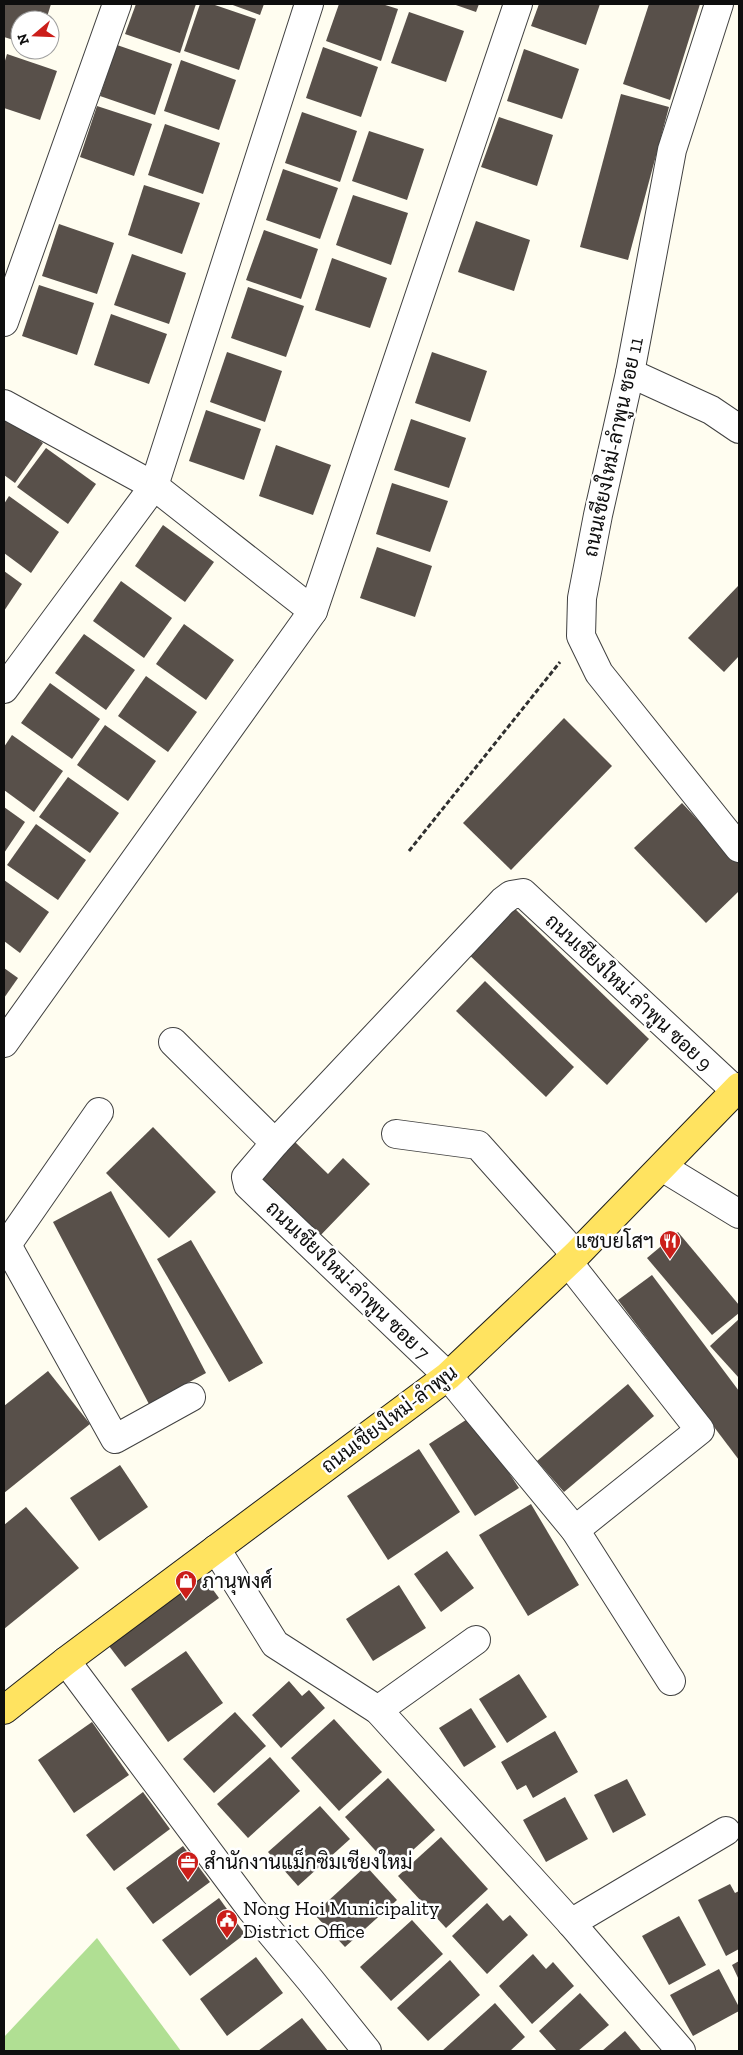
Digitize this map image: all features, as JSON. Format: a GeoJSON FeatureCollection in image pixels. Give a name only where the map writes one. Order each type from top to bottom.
{"type":"FeatureCollection","features":[{"type":"Feature","properties":{"kind":"main road","name":"ถนนเชียงใหม่-ลำพูน"},"geometry":{"type":"LineString","coordinates":[[4,1710],[66,1661],[448,1376],[572,1259],[738,1089]]}},
{"type":"Feature","properties":{"kind":"street"},"geometry":{"type":"LineString","coordinates":[[4,322],[117,4]]}},
{"type":"Feature","properties":{"kind":"street"},"geometry":{"type":"LineString","coordinates":[[4,689],[154,486],[308,4]]}},
{"type":"Feature","properties":{"kind":"street"},"geometry":{"type":"LineString","coordinates":[[4,1043],[313,611],[518,4]]}},
{"type":"Feature","properties":{"kind":"street","name":"ถนนเชียงใหม่-ลำพูน ซอย 11"},"geometry":{"type":"LineString","coordinates":[[719,4],[672,150],[630,374],[598,515],[582,598],[581,636],[599,673],[739,848]]}},
{"type":"Feature","properties":{"kind":"street"},"geometry":{"type":"LineString","coordinates":[[630,374],[711,410],[739,429]]}},
{"type":"Feature","properties":{"kind":"street"},"geometry":{"type":"LineString","coordinates":[[4,404],[154,486],[313,611]]}},
{"type":"Feature","properties":{"kind":"street","name":"ถนนเชียงใหม่-ลำพูน ซอย 9"},"geometry":{"type":"LineString","coordinates":[[274,1143],[503,901],[512,895],[523,893],[738,1089]]}},
{"type":"Feature","properties":{"kind":"street"},"geometry":{"type":"LineString","coordinates":[[173,1042],[274,1143]]}},
{"type":"Feature","properties":{"kind":"street"},"geometry":{"type":"LineString","coordinates":[[99,1112],[5,1247],[115,1438],[191,1396]]}},
{"type":"Feature","properties":{"kind":"street"},"geometry":{"type":"LineString","coordinates":[[396,1134],[478,1145],[572,1259],[700,1430],[574,1530]]}},
{"type":"Feature","properties":{"kind":"street","name":"ถนนเชียงใหม่-ลำพูน ซอย 7"},"geometry":{"type":"LineString","coordinates":[[274,1143],[246,1177],[248,1185],[448,1376],[574,1530],[670,1681]]}},
{"type":"Feature","properties":{"kind":"street"},"geometry":{"type":"LineString","coordinates":[[662,1167],[739,1214]]}},
{"type":"Feature","properties":{"kind":"street"},"geometry":{"type":"LineString","coordinates":[[216,1550],[275,1644],[378,1710],[570,1922],[681,2051]]}},
{"type":"Feature","properties":{"kind":"street"},"geometry":{"type":"LineString","coordinates":[[378,1710],[476,1640]]}},
{"type":"Feature","properties":{"kind":"street"},"geometry":{"type":"LineString","coordinates":[[66,1661],[251,1909],[367,2051]]}},
{"type":"Feature","properties":{"kind":"street"},"geometry":{"type":"LineString","coordinates":[[570,1922],[726,1831]]}},
{"type":"Feature","properties":{"kind":"path"},"geometry":{"type":"LineString","coordinates":[[409,851],[581,636]]}},
{"type":"Feature","properties":{"kind":"green space"},"geometry":{"type":"Polygon","coordinates":[[[97,1938],[181,2051],[4,2051],[4,2037],[97,1938]]]}},
{"type":"Feature","properties":{"kind":"building"},"geometry":{"type":"Polygon","coordinates":[[[4,4],[51,4],[49,10],[10,10],[10,39],[4,37],[4,4]]]}},
{"type":"Feature","properties":{"kind":"building"},"geometry":{"type":"Polygon","coordinates":[[[136,4],[196,4],[180,53],[125,34],[136,4]]]}},
{"type":"Feature","properties":{"kind":"building"},"geometry":{"type":"Polygon","coordinates":[[[200,4],[212,4],[256,19],[239,70],[184,51],[200,4]]]}},
{"type":"Feature","properties":{"kind":"building"},"geometry":{"type":"Polygon","coordinates":[[[230,4],[264,4],[260,15],[230,4]]]}},
{"type":"Feature","properties":{"kind":"building"},"geometry":{"type":"Polygon","coordinates":[[[339,4],[382,4],[398,9],[381,61],[326,41],[339,4]]]}},
{"type":"Feature","properties":{"kind":"building"},"geometry":{"type":"Polygon","coordinates":[[[453,4],[479,4],[476,12],[453,4]]]}},
{"type":"Feature","properties":{"kind":"building"},"geometry":{"type":"Polygon","coordinates":[[[539,4],[600,4],[586,45],[531,26],[539,4]]]}},
{"type":"Feature","properties":{"kind":"building"},"geometry":{"type":"Polygon","coordinates":[[[649,4],[700,4],[670,100],[623,84],[649,4]]]}},
{"type":"Feature","properties":{"kind":"building"},"geometry":{"type":"Polygon","coordinates":[[[409,12],[464,31],[446,82],[391,63],[409,12]]]}},
{"type":"Feature","properties":{"kind":"building"},"geometry":{"type":"Polygon","coordinates":[[[117,45],[172,64],[155,115],[100,96],[117,45]]]}},
{"type":"Feature","properties":{"kind":"building"},"geometry":{"type":"Polygon","coordinates":[[[323,47],[378,67],[361,117],[306,98],[323,47]]]}},
{"type":"Feature","properties":{"kind":"building"},"geometry":{"type":"Polygon","coordinates":[[[524,49],[579,69],[562,119],[507,101],[524,49]]]}},
{"type":"Feature","properties":{"kind":"building"},"geometry":{"type":"Polygon","coordinates":[[[7,54],[10,55],[10,60],[25,60],[57,71],[40,120],[4,108],[4,64],[7,54]]]}},
{"type":"Feature","properties":{"kind":"building"},"geometry":{"type":"Polygon","coordinates":[[[181,60],[236,80],[219,130],[164,111],[181,60]]]}},
{"type":"Feature","properties":{"kind":"building"},"geometry":{"type":"Polygon","coordinates":[[[621,94],[669,107],[628,260],[580,247],[621,94]]]}},
{"type":"Feature","properties":{"kind":"building"},"geometry":{"type":"Polygon","coordinates":[[[97,106],[152,124],[134,176],[80,157],[97,106]]]}},
{"type":"Feature","properties":{"kind":"building"},"geometry":{"type":"Polygon","coordinates":[[[302,112],[357,131],[340,182],[285,163],[302,112]]]}},
{"type":"Feature","properties":{"kind":"building"},"geometry":{"type":"Polygon","coordinates":[[[499,117],[553,135],[537,186],[481,167],[499,117]]]}},
{"type":"Feature","properties":{"kind":"building"},"geometry":{"type":"Polygon","coordinates":[[[165,124],[220,143],[203,194],[148,175],[165,124]]]}},
{"type":"Feature","properties":{"kind":"building"},"geometry":{"type":"Polygon","coordinates":[[[369,131],[424,149],[407,200],[352,181],[369,131]]]}},
{"type":"Feature","properties":{"kind":"building"},"geometry":{"type":"Polygon","coordinates":[[[283,169],[338,188],[320,239],[266,220],[283,169]]]}},
{"type":"Feature","properties":{"kind":"building"},"geometry":{"type":"Polygon","coordinates":[[[144,185],[200,203],[182,254],[128,235],[144,185]]]}},
{"type":"Feature","properties":{"kind":"building"},"geometry":{"type":"Polygon","coordinates":[[[353,195],[408,213],[391,265],[336,245],[353,195]]]}},
{"type":"Feature","properties":{"kind":"building"},"geometry":{"type":"Polygon","coordinates":[[[476,221],[530,240],[514,291],[458,272],[476,221]]]}},
{"type":"Feature","properties":{"kind":"building"},"geometry":{"type":"Polygon","coordinates":[[[59,224],[114,243],[97,294],[42,276],[59,224]]]}},
{"type":"Feature","properties":{"kind":"building"},"geometry":{"type":"Polygon","coordinates":[[[264,230],[318,249],[301,299],[246,280],[264,230]]]}},
{"type":"Feature","properties":{"kind":"building"},"geometry":{"type":"Polygon","coordinates":[[[132,254],[186,273],[169,324],[114,305],[132,254]]]}},
{"type":"Feature","properties":{"kind":"building"},"geometry":{"type":"Polygon","coordinates":[[[332,258],[387,278],[370,328],[315,310],[332,258]]]}},
{"type":"Feature","properties":{"kind":"building"},"geometry":{"type":"Polygon","coordinates":[[[39,285],[94,303],[77,355],[22,336],[39,285]]]}},
{"type":"Feature","properties":{"kind":"building"},"geometry":{"type":"Polygon","coordinates":[[[248,287],[304,306],[286,357],[231,338],[248,287]]]}},
{"type":"Feature","properties":{"kind":"building"},"geometry":{"type":"Polygon","coordinates":[[[111,314],[167,334],[149,384],[94,365],[111,314]]]}},
{"type":"Feature","properties":{"kind":"building"},"geometry":{"type":"Polygon","coordinates":[[[227,352],[282,371],[265,422],[210,402],[227,352]]]}},
{"type":"Feature","properties":{"kind":"building"},"geometry":{"type":"Polygon","coordinates":[[[432,352],[487,371],[470,422],[415,403],[432,352]]]}},
{"type":"Feature","properties":{"kind":"building"},"geometry":{"type":"Polygon","coordinates":[[[206,410],[261,429],[244,480],[189,461],[206,410]]]}},
{"type":"Feature","properties":{"kind":"building"},"geometry":{"type":"Polygon","coordinates":[[[4,414],[43,443],[15,483],[4,475],[4,414]]]}},
{"type":"Feature","properties":{"kind":"building"},"geometry":{"type":"Polygon","coordinates":[[[411,419],[466,438],[449,488],[394,470],[411,419]]]}},
{"type":"Feature","properties":{"kind":"building"},"geometry":{"type":"Polygon","coordinates":[[[276,445],[331,465],[313,515],[259,496],[276,445]]]}},
{"type":"Feature","properties":{"kind":"building"},"geometry":{"type":"Polygon","coordinates":[[[46,448],[96,484],[68,524],[17,487],[46,448]]]}},
{"type":"Feature","properties":{"kind":"building"},"geometry":{"type":"Polygon","coordinates":[[[392,483],[448,501],[430,552],[376,534],[392,483]]]}},
{"type":"Feature","properties":{"kind":"building"},"geometry":{"type":"Polygon","coordinates":[[[9,496],[59,532],[31,573],[4,553],[4,504],[9,496]]]}},
{"type":"Feature","properties":{"kind":"building"},"geometry":{"type":"Polygon","coordinates":[[[163,525],[214,562],[185,602],[135,566],[163,525]]]}},
{"type":"Feature","properties":{"kind":"building"},"geometry":{"type":"Polygon","coordinates":[[[377,547],[432,566],[415,617],[360,598],[377,547]]]}},
{"type":"Feature","properties":{"kind":"building"},"geometry":{"type":"Polygon","coordinates":[[[4,571],[22,584],[4,611],[4,571]]]}},
{"type":"Feature","properties":{"kind":"building"},"geometry":{"type":"Polygon","coordinates":[[[121,581],[172,618],[144,658],[93,621],[121,581]]]}},
{"type":"Feature","properties":{"kind":"building"},"geometry":{"type":"Polygon","coordinates":[[[739,585],[739,656],[724,672],[688,638],[739,585]]]}},
{"type":"Feature","properties":{"kind":"building"},"geometry":{"type":"Polygon","coordinates":[[[184,624],[234,660],[206,700],[156,664],[184,624]]]}},
{"type":"Feature","properties":{"kind":"building"},"geometry":{"type":"Polygon","coordinates":[[[84,634],[135,670],[106,710],[55,673],[84,634]]]}},
{"type":"Feature","properties":{"kind":"building"},"geometry":{"type":"Polygon","coordinates":[[[146,676],[197,712],[168,752],[118,716],[146,676]]]}},
{"type":"Feature","properties":{"kind":"building"},"geometry":{"type":"Polygon","coordinates":[[[50,683],[100,719],[72,759],[21,723],[50,683]]]}},
{"type":"Feature","properties":{"kind":"building"},"geometry":{"type":"Polygon","coordinates":[[[564,718],[612,766],[511,870],[463,823],[564,718]]]}},
{"type":"Feature","properties":{"kind":"building"},"geometry":{"type":"Polygon","coordinates":[[[105,725],[156,761],[128,801],[77,765],[105,725]]]}},
{"type":"Feature","properties":{"kind":"building"},"geometry":{"type":"Polygon","coordinates":[[[12,735],[63,771],[34,812],[4,790],[4,747],[12,735]]]}},
{"type":"Feature","properties":{"kind":"building"},"geometry":{"type":"Polygon","coordinates":[[[68,777],[119,813],[90,853],[39,817],[68,777]]]}},
{"type":"Feature","properties":{"kind":"building"},"geometry":{"type":"Polygon","coordinates":[[[682,803],[739,864],[739,891],[706,923],[634,848],[682,803]]]}},
{"type":"Feature","properties":{"kind":"building"},"geometry":{"type":"Polygon","coordinates":[[[4,807],[25,822],[4,853],[4,807]]]}},
{"type":"Feature","properties":{"kind":"building"},"geometry":{"type":"Polygon","coordinates":[[[36,824],[86,860],[58,900],[7,865],[36,824]]]}},
{"type":"Feature","properties":{"kind":"building"},"geometry":{"type":"Polygon","coordinates":[[[4,880],[49,912],[20,953],[4,941],[4,880]]]}},
{"type":"Feature","properties":{"kind":"building"},"geometry":{"type":"Polygon","coordinates":[[[509,903],[649,1039],[607,1085],[465,951],[509,903]]]}},
{"type":"Feature","properties":{"kind":"building"},"geometry":{"type":"Polygon","coordinates":[[[4,968],[18,978],[4,998],[4,968]]]}},
{"type":"Feature","properties":{"kind":"building"},"geometry":{"type":"Polygon","coordinates":[[[485,981],[574,1067],[546,1097],[456,1011],[485,981]]]}},
{"type":"Feature","properties":{"kind":"building"},"geometry":{"type":"Polygon","coordinates":[[[153,1127],[216,1192],[169,1238],[106,1173],[153,1127]]]}},
{"type":"Feature","properties":{"kind":"building"},"geometry":{"type":"Polygon","coordinates":[[[294,1141],[328,1174],[343,1158],[370,1184],[316,1240],[256,1180],[294,1141]]]}},
{"type":"Feature","properties":{"kind":"building"},"geometry":{"type":"Polygon","coordinates":[[[111,1191],[206,1373],[149,1404],[53,1222],[111,1191]]]}},
{"type":"Feature","properties":{"kind":"building"},"geometry":{"type":"Polygon","coordinates":[[[678,1232],[739,1305],[739,1313],[712,1335],[647,1258],[678,1232]]]}},
{"type":"Feature","properties":{"kind":"building"},"geometry":{"type":"Polygon","coordinates":[[[191,1240],[263,1363],[229,1382],[157,1259],[191,1240]]]}},
{"type":"Feature","properties":{"kind":"building"},"geometry":{"type":"Polygon","coordinates":[[[652,1275],[739,1391],[739,1460],[618,1300],[652,1275]]]}},
{"type":"Feature","properties":{"kind":"building"},"geometry":{"type":"Polygon","coordinates":[[[739,1319],[739,1378],[710,1346],[739,1319]]]}},
{"type":"Feature","properties":{"kind":"building"},"geometry":{"type":"Polygon","coordinates":[[[48,1371],[90,1424],[4,1493],[4,1406],[48,1371]]]}},
{"type":"Feature","properties":{"kind":"building"},"geometry":{"type":"Polygon","coordinates":[[[628,1384],[654,1416],[564,1492],[537,1461],[628,1384]]]}},
{"type":"Feature","properties":{"kind":"building"},"geometry":{"type":"Polygon","coordinates":[[[472,1416],[519,1488],[475,1516],[429,1444],[472,1416]]]}},
{"type":"Feature","properties":{"kind":"building"},"geometry":{"type":"Polygon","coordinates":[[[419,1449],[460,1512],[388,1560],[347,1496],[419,1449]]]}},
{"type":"Feature","properties":{"kind":"building"},"geometry":{"type":"Polygon","coordinates":[[[120,1465],[148,1507],[99,1541],[70,1498],[120,1465]]]}},
{"type":"Feature","properties":{"kind":"building"},"geometry":{"type":"Polygon","coordinates":[[[531,1504],[579,1585],[528,1616],[479,1535],[531,1504]]]}},
{"type":"Feature","properties":{"kind":"building"},"geometry":{"type":"Polygon","coordinates":[[[26,1507],[79,1568],[4,1629],[4,1525],[26,1507]]]}},
{"type":"Feature","properties":{"kind":"building"},"geometry":{"type":"Polygon","coordinates":[[[447,1551],[474,1588],[441,1612],[414,1574],[447,1551]]]}},
{"type":"Feature","properties":{"kind":"building"},"geometry":{"type":"Polygon","coordinates":[[[203,1576],[219,1598],[125,1667],[109,1646],[203,1576]]]}},
{"type":"Feature","properties":{"kind":"building"},"geometry":{"type":"Polygon","coordinates":[[[399,1585],[426,1628],[373,1661],[346,1619],[399,1585]]]}},
{"type":"Feature","properties":{"kind":"building"},"geometry":{"type":"Polygon","coordinates":[[[186,1651],[223,1703],[168,1742],[131,1689],[186,1651]]]}},
{"type":"Feature","properties":{"kind":"building"},"geometry":{"type":"Polygon","coordinates":[[[519,1674],[547,1717],[507,1743],[479,1699],[519,1674]]]}},
{"type":"Feature","properties":{"kind":"building"},"geometry":{"type":"Polygon","coordinates":[[[289,1681],[302,1696],[309,1690],[325,1708],[281,1748],[252,1715],[289,1681]]]}},
{"type":"Feature","properties":{"kind":"building"},"geometry":{"type":"Polygon","coordinates":[[[471,1708],[496,1747],[464,1767],[439,1728],[471,1708]]]}},
{"type":"Feature","properties":{"kind":"building"},"geometry":{"type":"Polygon","coordinates":[[[235,1712],[266,1746],[214,1793],[183,1759],[235,1712]]]}},
{"type":"Feature","properties":{"kind":"building"},"geometry":{"type":"Polygon","coordinates":[[[334,1719],[382,1772],[339,1811],[291,1758],[334,1719]]]}},
{"type":"Feature","properties":{"kind":"building"},"geometry":{"type":"Polygon","coordinates":[[[92,1722],[129,1775],[74,1813],[38,1760],[92,1722]]]}},
{"type":"Feature","properties":{"kind":"building"},"geometry":{"type":"Polygon","coordinates":[[[555,1731],[578,1772],[533,1798],[526,1785],[517,1790],[501,1762],[555,1731]]]}},
{"type":"Feature","properties":{"kind":"building"},"geometry":{"type":"Polygon","coordinates":[[[270,1757],[300,1791],[248,1838],[217,1804],[270,1757]]]}},
{"type":"Feature","properties":{"kind":"building"},"geometry":{"type":"Polygon","coordinates":[[[388,1778],[435,1830],[392,1869],[345,1817],[388,1778]]]}},
{"type":"Feature","properties":{"kind":"building"},"geometry":{"type":"Polygon","coordinates":[[[627,1779],[646,1815],[613,1833],[594,1795],[627,1779]]]}},
{"type":"Feature","properties":{"kind":"building"},"geometry":{"type":"Polygon","coordinates":[[[143,1792],[170,1829],[114,1871],[86,1835],[143,1792]]]}},
{"type":"Feature","properties":{"kind":"building"},"geometry":{"type":"Polygon","coordinates":[[[565,1797],[588,1839],[546,1862],[523,1820],[565,1797]]]}},
{"type":"Feature","properties":{"kind":"building"},"geometry":{"type":"Polygon","coordinates":[[[320,1806],[350,1839],[298,1886],[268,1852],[320,1806]]]}},
{"type":"Feature","properties":{"kind":"building"},"geometry":{"type":"Polygon","coordinates":[[[441,1837],[488,1889],[446,1928],[398,1876],[441,1837]]]}},
{"type":"Feature","properties":{"kind":"building"},"geometry":{"type":"Polygon","coordinates":[[[183,1846],[210,1882],[153,1924],[126,1888],[183,1846]]]}},
{"type":"Feature","properties":{"kind":"building"},"geometry":{"type":"Polygon","coordinates":[[[366,1866],[397,1900],[345,1947],[314,1914],[366,1866]]]}},
{"type":"Feature","properties":{"kind":"building"},"geometry":{"type":"Polygon","coordinates":[[[730,1884],[735,1893],[739,1891],[739,1949],[726,1956],[698,1900],[730,1884]]]}},
{"type":"Feature","properties":{"kind":"building"},"geometry":{"type":"Polygon","coordinates":[[[219,1898],[245,1934],[190,1976],[162,1940],[219,1898]]]}},
{"type":"Feature","properties":{"kind":"building"},"geometry":{"type":"Polygon","coordinates":[[[487,1903],[503,1921],[510,1915],[528,1935],[487,1974],[452,1936],[487,1903]]]}},
{"type":"Feature","properties":{"kind":"building"},"geometry":{"type":"Polygon","coordinates":[[[679,1916],[706,1965],[669,1985],[642,1936],[679,1916]]]}},
{"type":"Feature","properties":{"kind":"building"},"geometry":{"type":"Polygon","coordinates":[[[412,1920],[443,1954],[391,2001],[360,1967],[412,1920]]]}},
{"type":"Feature","properties":{"kind":"building"},"geometry":{"type":"Polygon","coordinates":[[[533,1954],[546,1969],[553,1962],[574,1986],[532,2024],[499,1986],[533,1954]]]}},
{"type":"Feature","properties":{"kind":"building"},"geometry":{"type":"Polygon","coordinates":[[[256,1957],[283,1993],[227,2036],[200,1999],[256,1957]]]}},
{"type":"Feature","properties":{"kind":"building"},"geometry":{"type":"Polygon","coordinates":[[[450,1960],[480,1995],[428,2041],[397,2008],[450,1960]]]}},
{"type":"Feature","properties":{"kind":"building"},"geometry":{"type":"Polygon","coordinates":[[[739,1961],[739,1980],[732,1965],[739,1961]]]}},
{"type":"Feature","properties":{"kind":"building"},"geometry":{"type":"Polygon","coordinates":[[[719,1969],[739,2007],[739,2011],[693,2036],[670,1995],[719,1969]]]}},
{"type":"Feature","properties":{"kind":"building"},"geometry":{"type":"Polygon","coordinates":[[[580,1993],[609,2025],[578,2051],[557,2051],[539,2031],[580,1993]]]}},
{"type":"Feature","properties":{"kind":"building"},"geometry":{"type":"Polygon","coordinates":[[[495,2003],[525,2037],[510,2051],[442,2051],[495,2003]]]}},
{"type":"Feature","properties":{"kind":"building"},"geometry":{"type":"Polygon","coordinates":[[[302,2018],[328,2051],[258,2051],[302,2018]]]}},
{"type":"Feature","properties":{"kind":"building"},"geometry":{"type":"Polygon","coordinates":[[[625,2031],[640,2051],[602,2051],[625,2031]]]}},
{"type":"Feature","properties":{"kind":"place","name":"แซบยโสฯ"},"geometry":{"type":"Point","coordinates":[670,1260]}},
{"type":"Feature","properties":{"kind":"place","name":"ภานุพงศ์"},"geometry":{"type":"Point","coordinates":[186,1600]}},
{"type":"Feature","properties":{"kind":"place","name":"สำนักงานแม็กซิมเชียงใหม่"},"geometry":{"type":"Point","coordinates":[188,1881]}},
{"type":"Feature","properties":{"kind":"place","name":"Nong Hoi Municipality District Office"},"geometry":{"type":"Point","coordinates":[227,1939]}}]}
